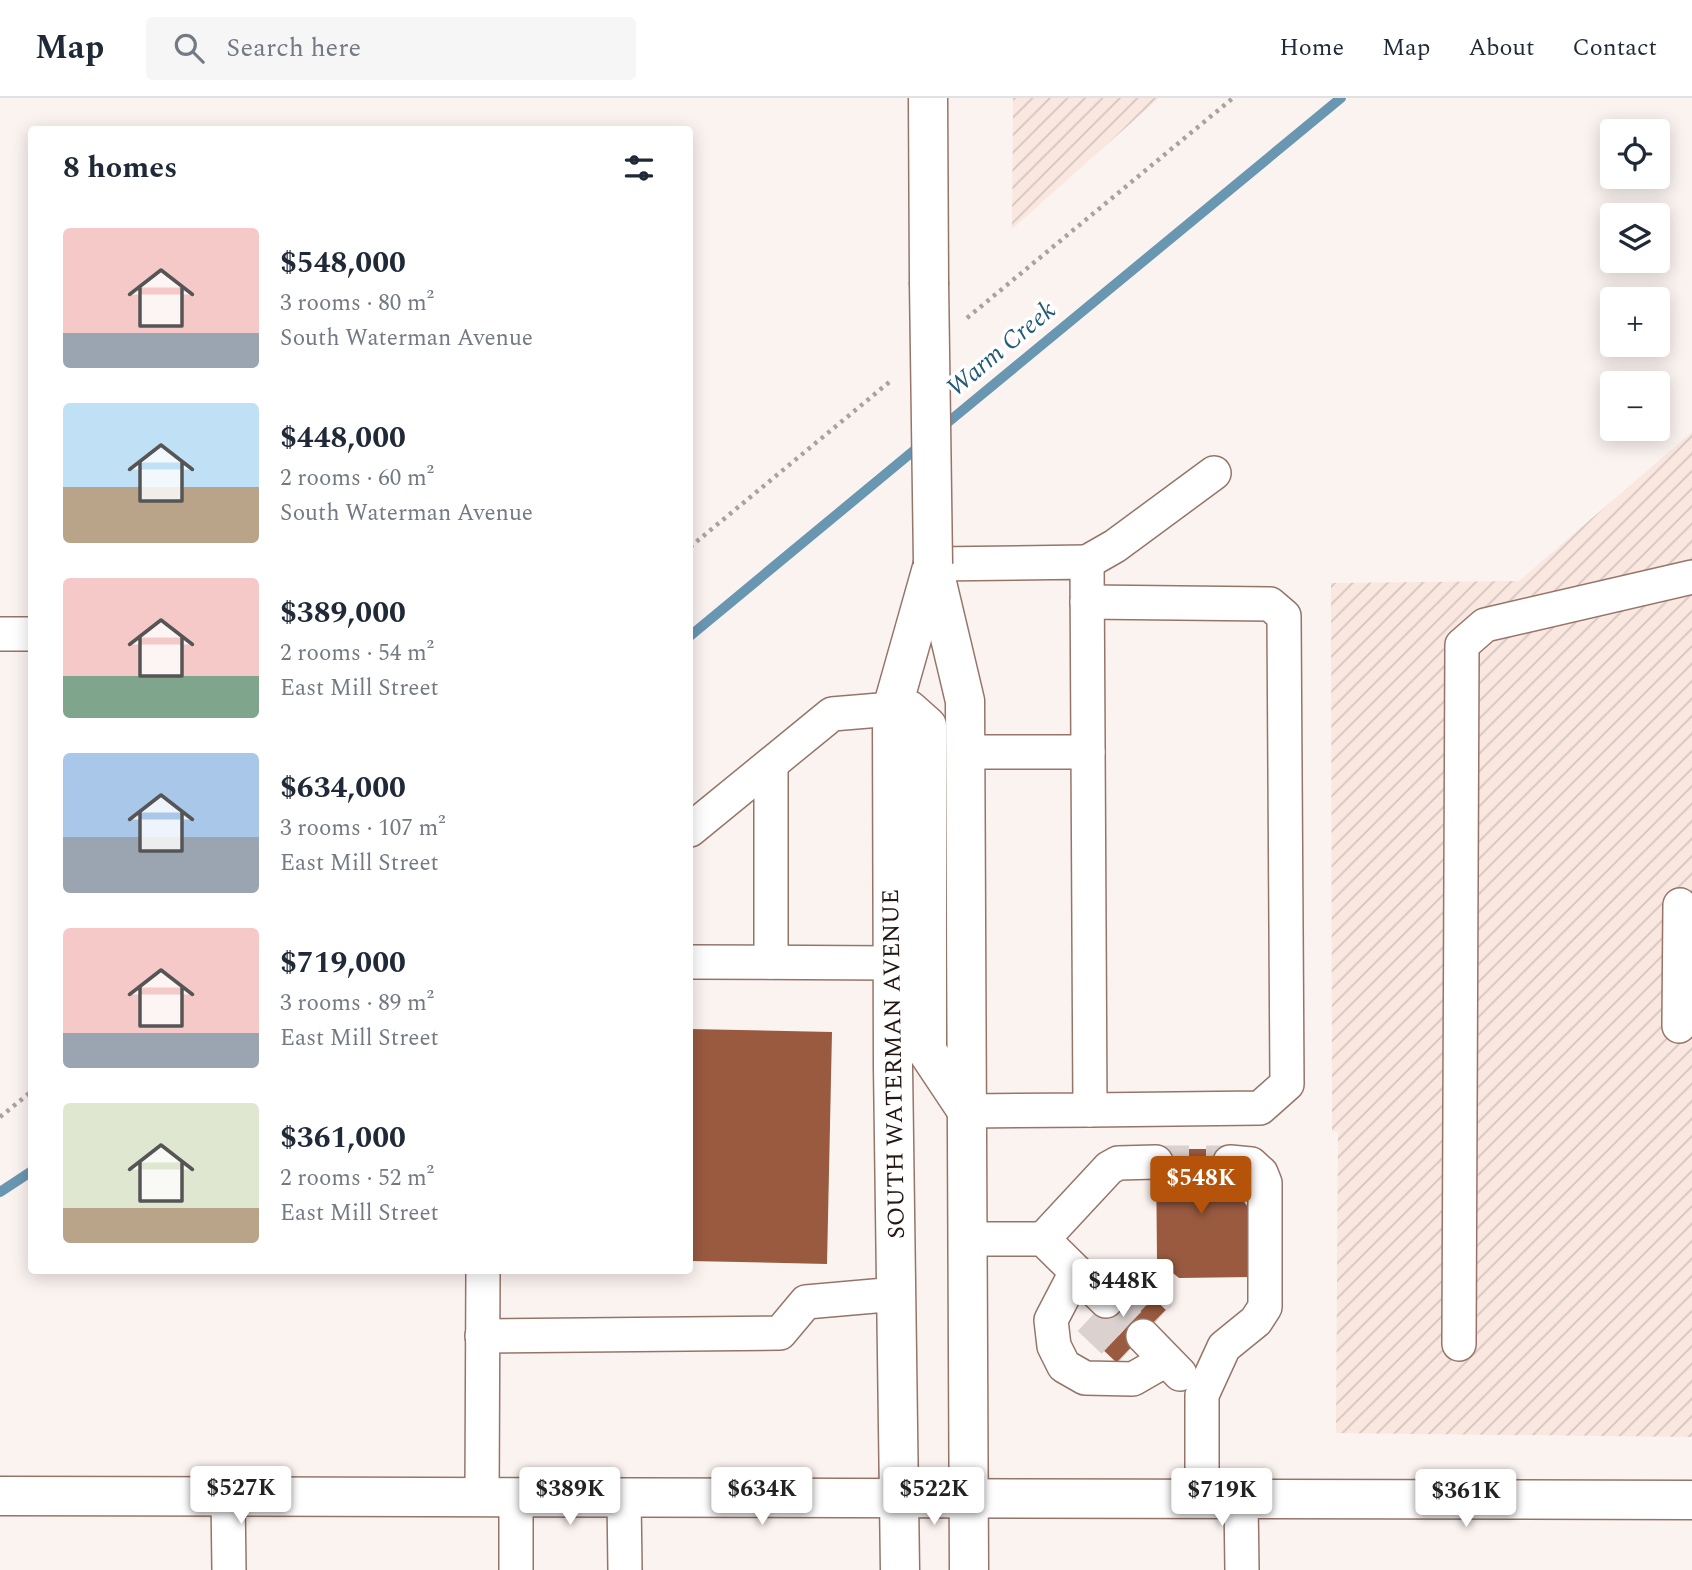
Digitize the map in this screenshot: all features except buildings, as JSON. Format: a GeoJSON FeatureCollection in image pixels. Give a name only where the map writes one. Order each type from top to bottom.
{"type":"FeatureCollection","features":[{"type":"Feature","properties":{"kind":"main road","name":"SOUTH WATERMAN AVENUE"},"geometry":{"type":"LineString","coordinates":[[928,98],[933,564],[965,701],[969,1570]]}},
{"type":"Feature","properties":{"kind":"main road","name":"SOUTH WATERMAN AVENUE"},"geometry":{"type":"LineString","coordinates":[[900,1570],[892,963],[892,709],[933,564]]}},
{"type":"Feature","properties":{"kind":"main road"},"geometry":{"type":"LineString","coordinates":[[892,709],[909,710],[927,726],[927,1051],[967,1111]]}},
{"type":"Feature","properties":{"kind":"main road"},"geometry":{"type":"LineString","coordinates":[[0,1496],[1692,1500]]}},
{"type":"Feature","properties":{"kind":"street"},"geometry":{"type":"LineString","coordinates":[[933,564],[1087,562],[1115,546],[1214,473]]}},
{"type":"Feature","properties":{"kind":"street"},"geometry":{"type":"LineString","coordinates":[[1087,562],[1090,1110]]}},
{"type":"Feature","properties":{"kind":"street"},"geometry":{"type":"LineString","coordinates":[[1459,1345],[1462,645],[1485,625],[1692,577]]}},
{"type":"Feature","properties":{"kind":"street"},"geometry":{"type":"LineString","coordinates":[[967,1111],[1260,1108],[1287,1084],[1284,617],[1270,604],[1087,603]]}},
{"type":"Feature","properties":{"kind":"street"},"geometry":{"type":"LineString","coordinates":[[0,634],[28,634]]}},
{"type":"Feature","properties":{"kind":"street"},"geometry":{"type":"LineString","coordinates":[[693,828],[832,714],[892,709]]}},
{"type":"Feature","properties":{"kind":"street"},"geometry":{"type":"LineString","coordinates":[[966,752],[1088,752]]}},
{"type":"Feature","properties":{"kind":"street"},"geometry":{"type":"LineString","coordinates":[[771,766],[771,962]]}},
{"type":"Feature","properties":{"kind":"street"},"geometry":{"type":"LineString","coordinates":[[1679,1026],[1680,905]]}},
{"type":"Feature","properties":{"kind":"street"},"geometry":{"type":"LineString","coordinates":[[693,961],[892,963]]}},
{"type":"Feature","properties":{"kind":"street"},"geometry":{"type":"LineString","coordinates":[[1044,1239],[1109,1168],[1118,1163],[1156,1162]]}},
{"type":"Feature","properties":{"kind":"street"},"geometry":{"type":"LineString","coordinates":[[1202,1499],[1202,1395],[1224,1347],[1256,1321],[1265,1307],[1265,1183],[1261,1173],[1251,1164],[1230,1162]]}},
{"type":"Feature","properties":{"kind":"street"},"geometry":{"type":"LineString","coordinates":[[968,1239],[1044,1239],[1106,1301]]}},
{"type":"Feature","properties":{"kind":"street"},"geometry":{"type":"LineString","coordinates":[[1076,1272],[1051,1320],[1054,1346],[1064,1366],[1085,1378],[1133,1379],[1166,1360]]}},
{"type":"Feature","properties":{"kind":"street"},"geometry":{"type":"LineString","coordinates":[[483,1274],[482,1336],[498,1497],[516,1570]]}},
{"type":"Feature","properties":{"kind":"street"},"geometry":{"type":"LineString","coordinates":[[482,1336],[780,1333],[806,1303],[897,1294]]}},
{"type":"Feature","properties":{"kind":"street"},"geometry":{"type":"LineString","coordinates":[[1143,1336],[1202,1395]]}},
{"type":"Feature","properties":{"kind":"street"},"geometry":{"type":"LineString","coordinates":[[228,1496],[229,1570]]}},
{"type":"Feature","properties":{"kind":"street"},"geometry":{"type":"LineString","coordinates":[[624,1497],[625,1570]]}},
{"type":"Feature","properties":{"kind":"street"},"geometry":{"type":"LineString","coordinates":[[1241,1499],[1241,1570]]}},
{"type":"Feature","properties":{"kind":"path"},"geometry":{"type":"LineString","coordinates":[[0,1116],[28,1094]]}},
{"type":"Feature","properties":{"kind":"shaded area"},"geometry":{"type":"Polygon","coordinates":[[[1013,98],[1159,98],[1012,229],[1013,98]]]}},
{"type":"Feature","properties":{"kind":"shaded area"},"geometry":{"type":"Polygon","coordinates":[[[1692,432],[1692,1437],[1336,1433],[1338,1132],[1332,1131],[1331,583],[1519,581],[1692,432]]]}},
{"type":"Feature","properties":{"kind":"waterway","name":"Warm Creek"},"geometry":{"type":"LineString","coordinates":[[941,428],[1341,98]]}},
{"type":"Feature","properties":{"kind":"waterway","name":"Warm Creek"},"geometry":{"type":"LineString","coordinates":[[693,634],[923,443]]}},
{"type":"Feature","properties":{"kind":"waterway","name":"Warm Creek"},"geometry":{"type":"LineString","coordinates":[[0,1192],[28,1174]]}},
{"type":"Feature","properties":{"kind":"tunnel"},"geometry":{"type":"LineString","coordinates":[[1156,1162],[1230,1162]]}},
{"type":"Feature","properties":{"kind":"tunnel"},"geometry":{"type":"LineString","coordinates":[[1124,1281],[1160,1317]]}},
{"type":"Feature","properties":{"kind":"tunnel"},"geometry":{"type":"LineString","coordinates":[[1106,1301],[1143,1336]]}},
{"type":"Feature","properties":{"kind":"tunnel"},"geometry":{"type":"LineString","coordinates":[[1089,1319],[1126,1354]]}}]}
